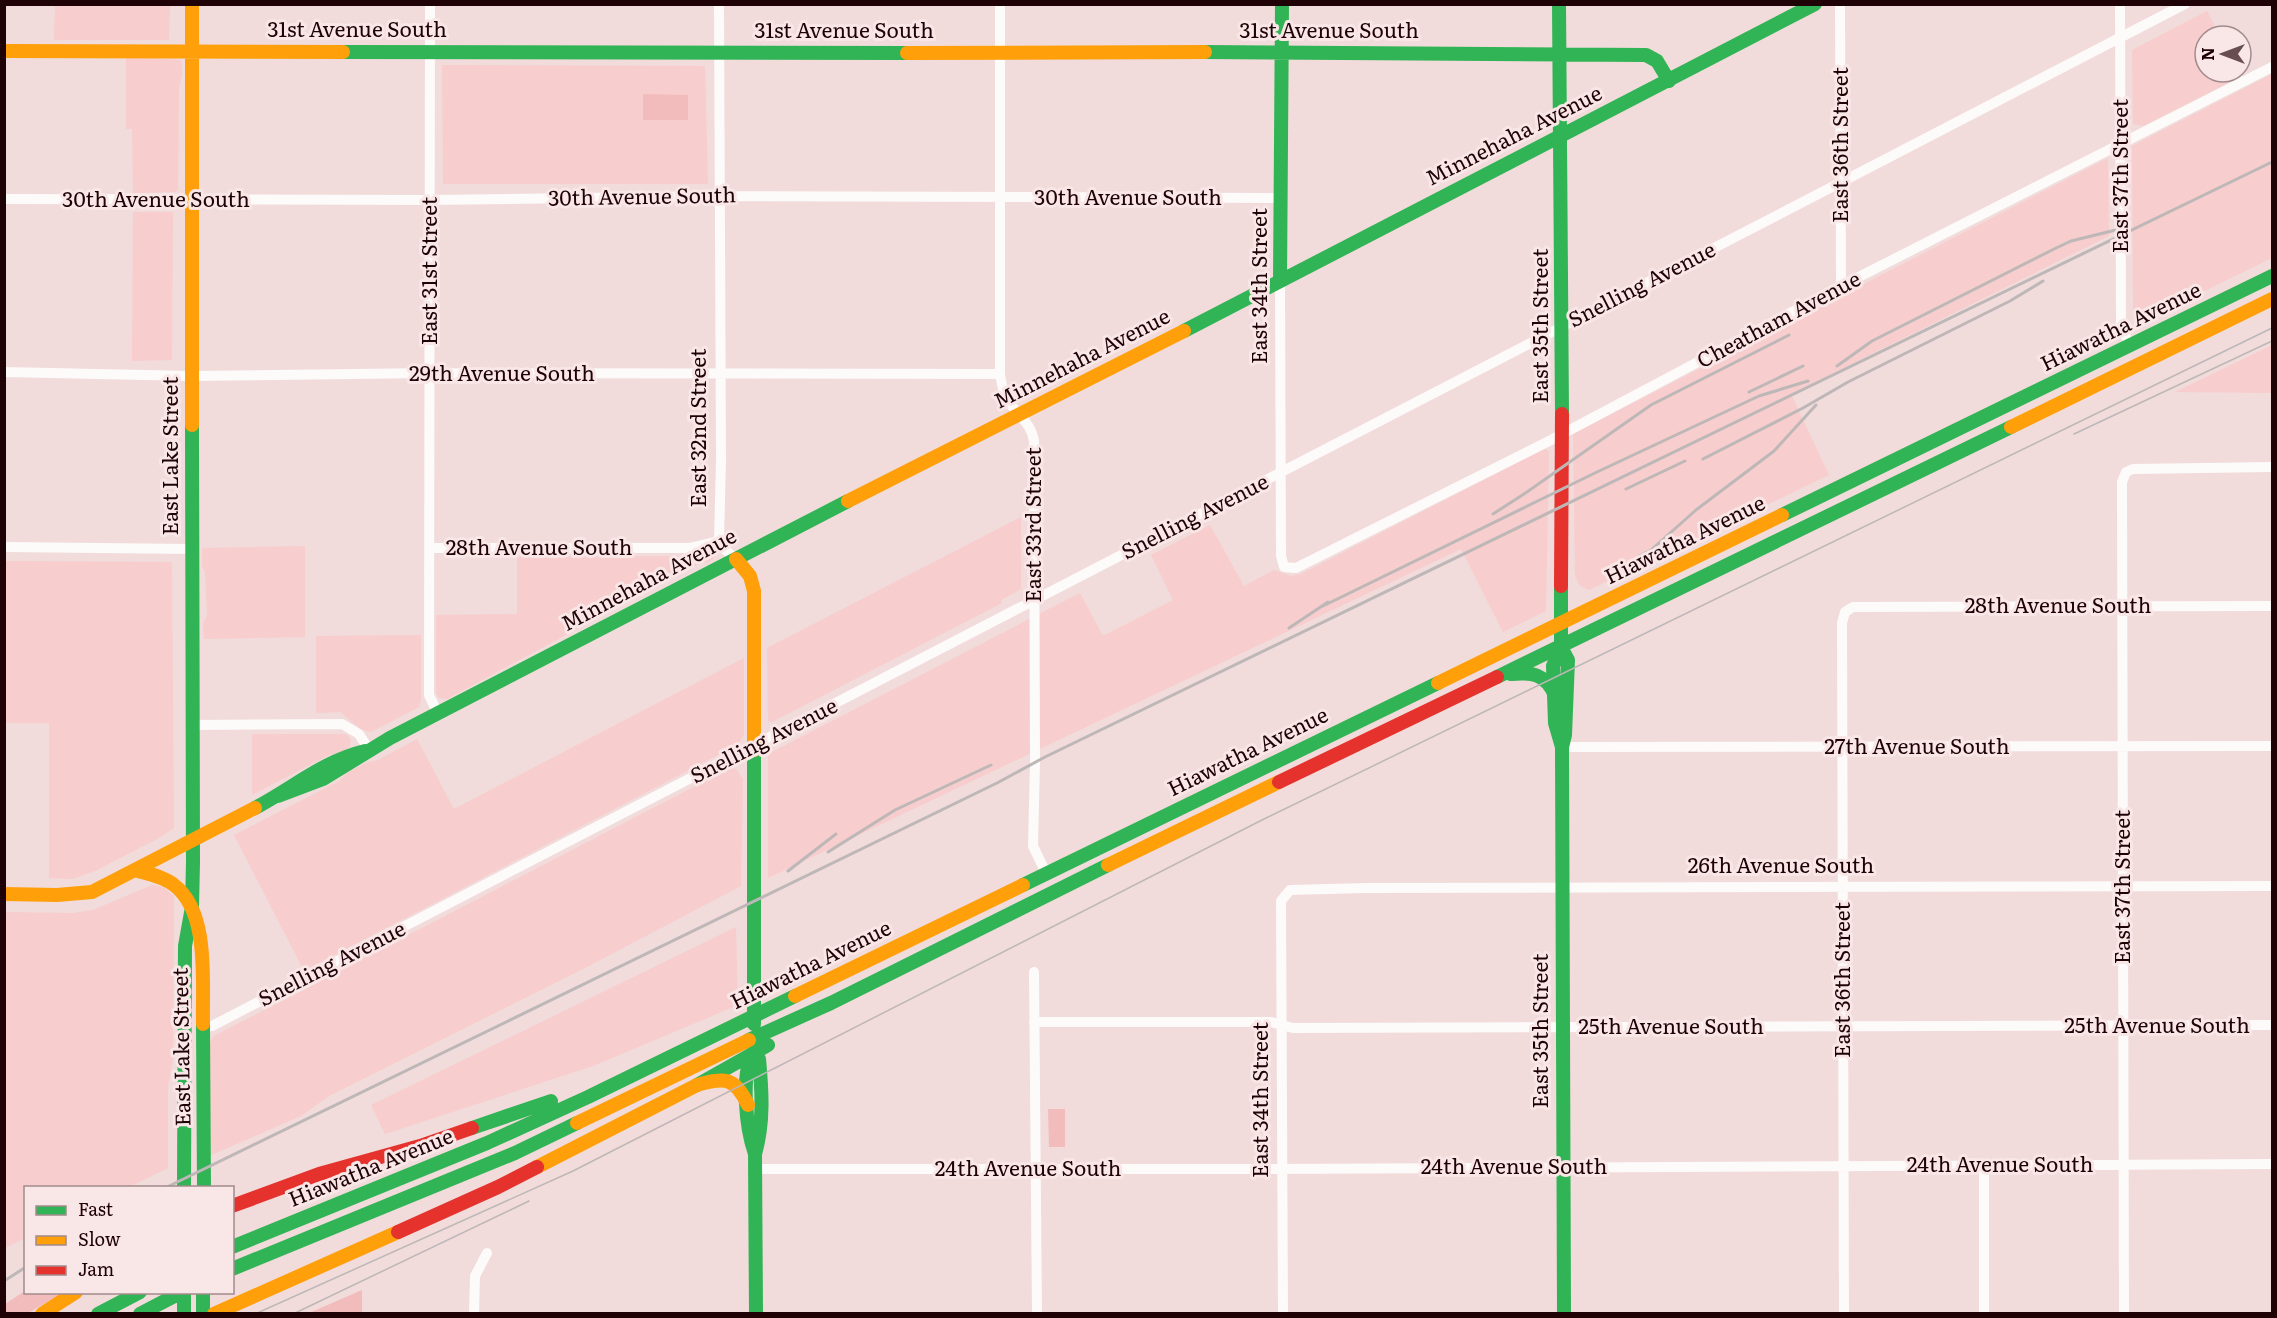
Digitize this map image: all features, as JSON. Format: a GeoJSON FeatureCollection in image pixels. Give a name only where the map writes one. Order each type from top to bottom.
{"type":"FeatureCollection","features":[{"type":"Feature","properties":{"kind":"main road","name":"East Lake Street"},"geometry":{"type":"LineString","coordinates":[[184,1186],[185,946],[192,907],[192,4]]}},
{"type":"Feature","properties":{"kind":"main road","name":"East 34th Street"},"geometry":{"type":"LineString","coordinates":[[1280,280],[1282,4]]}},
{"type":"Feature","properties":{"kind":"main road","name":"East 35th Street"},"geometry":{"type":"LineString","coordinates":[[1559,4],[1562,326],[1561,647],[1553,666],[1555,723],[1562,747]]}},
{"type":"Feature","properties":{"kind":"main road","name":"Minnehaha Avenue"},"geometry":{"type":"LineString","coordinates":[[192,841],[278,796],[302,790],[350,764],[369,750],[736,558],[1020,415],[1815,4]]}},
{"type":"Feature","properties":{"kind":"main road","name":"31st Avenue South"},"geometry":{"type":"LineString","coordinates":[[4,51],[191,53],[1282,51],[1650,55],[1659,63],[1669,81]]}},
{"type":"Feature","properties":{"kind":"main road","name":"Hiawatha Avenue"},"geometry":{"type":"LineString","coordinates":[[234,1246],[473,1149],[588,1097],[2272,276]]}},
{"type":"Feature","properties":{"kind":"main road","name":"Hiawatha Avenue"},"geometry":{"type":"LineString","coordinates":[[234,1268],[515,1153],[831,1003],[1195,822],[1498,675],[1561,647],[2272,299]]}},
{"type":"Feature","properties":{"kind":"main road"},"geometry":{"type":"LineString","coordinates":[[736,558],[750,576],[754,591],[754,1054],[748,1061],[748,1105],[750,1139],[755,1154],[756,1169],[756,1314]]}},
{"type":"Feature","properties":{"kind":"main road","name":"East 35th Street"},"geometry":{"type":"LineString","coordinates":[[1561,647],[1568,660],[1565,735],[1562,747],[1564,1314]]}},
{"type":"Feature","properties":{"kind":"main road"},"geometry":{"type":"LineString","coordinates":[[1498,675],[1539,674],[1548,681],[1555,694]]}},
{"type":"Feature","properties":{"kind":"main road"},"geometry":{"type":"LineString","coordinates":[[4,894],[86,893],[192,841]]}},
{"type":"Feature","properties":{"kind":"main road"},"geometry":{"type":"LineString","coordinates":[[135,870],[170,880],[180,889],[192,907]]}},
{"type":"Feature","properties":{"kind":"main road","name":"East Lake Street"},"geometry":{"type":"LineString","coordinates":[[192,907],[201,947],[204,1028],[204,1186]]}},
{"type":"Feature","properties":{"kind":"main road"},"geometry":{"type":"LineString","coordinates":[[214,1314],[498,1187],[754,1054],[831,1003]]}},
{"type":"Feature","properties":{"kind":"main road"},"geometry":{"type":"LineString","coordinates":[[754,1054],[759,1059],[760,1076],[760,1139],[755,1154]]}},
{"type":"Feature","properties":{"kind":"main road"},"geometry":{"type":"LineString","coordinates":[[234,1205],[319,1174],[479,1127],[656,1063]]}},
{"type":"Feature","properties":{"kind":"main road"},"geometry":{"type":"LineString","coordinates":[[697,1085],[716,1080],[729,1081],[739,1086],[748,1105]]}},
{"type":"Feature","properties":{"kind":"main road"},"geometry":{"type":"LineString","coordinates":[[42,1314],[74,1294]]}},
{"type":"Feature","properties":{"kind":"main road"},"geometry":{"type":"LineString","coordinates":[[98,1314],[138,1294]]}},
{"type":"Feature","properties":{"kind":"main road"},"geometry":{"type":"LineString","coordinates":[[140,1314],[181,1294]]}},
{"type":"Feature","properties":{"kind":"main road"},"geometry":{"type":"LineString","coordinates":[[183,1294],[184,1314]]}},
{"type":"Feature","properties":{"kind":"main road"},"geometry":{"type":"LineString","coordinates":[[203,1294],[203,1314]]}},
{"type":"Feature","properties":{"kind":"street","name":"East 31st Street"},"geometry":{"type":"LineString","coordinates":[[430,4],[429,694],[438,714]]}},
{"type":"Feature","properties":{"kind":"street","name":"East 32nd Street"},"geometry":{"type":"LineString","coordinates":[[719,4],[722,460],[720,542]]}},
{"type":"Feature","properties":{"kind":"street","name":"East 33rd Street"},"geometry":{"type":"LineString","coordinates":[[1000,4],[1000,374],[1004,392],[1013,408],[1030,426],[1034,441],[1035,820],[1033,846],[1046,873]]}},
{"type":"Feature","properties":{"kind":"street","name":"East 36th Street"},"geometry":{"type":"LineString","coordinates":[[1840,4],[1841,286]]}},
{"type":"Feature","properties":{"kind":"street","name":"East 37th Street"},"geometry":{"type":"LineString","coordinates":[[2120,4],[2121,326],[2130,346]]}},
{"type":"Feature","properties":{"kind":"street","name":"Snelling Avenue"},"geometry":{"type":"LineString","coordinates":[[204,1028],[212,1026],[754,746],[2185,4]]}},
{"type":"Feature","properties":{"kind":"street","name":"Cheatham Avenue"},"geometry":{"type":"LineString","coordinates":[[1284,567],[1296,568],[1562,434],[1841,286],[2272,67]]}},
{"type":"Feature","properties":{"kind":"street","name":"30th Avenue South"},"geometry":{"type":"LineString","coordinates":[[4,199],[430,200],[719,196],[1280,198]]}},
{"type":"Feature","properties":{"kind":"street","name":"East 34th Street"},"geometry":{"type":"LineString","coordinates":[[1280,280],[1281,556],[1284,567]]}},
{"type":"Feature","properties":{"kind":"street","name":"29th Avenue South"},"geometry":{"type":"LineString","coordinates":[[4,372],[192,376],[430,373],[1000,374]]}},
{"type":"Feature","properties":{"kind":"street","name":"East 37th Street"},"geometry":{"type":"LineString","coordinates":[[2124,1314],[2122,482],[2126,472],[2137,469],[2272,467]]}},
{"type":"Feature","properties":{"kind":"street","name":"28th Avenue South"},"geometry":{"type":"LineString","coordinates":[[429,548],[689,548],[720,542]]}},
{"type":"Feature","properties":{"kind":"street"},"geometry":{"type":"LineString","coordinates":[[720,542],[723,548],[736,558]]}},
{"type":"Feature","properties":{"kind":"street"},"geometry":{"type":"LineString","coordinates":[[4,547],[192,549]]}},
{"type":"Feature","properties":{"kind":"street","name":"28th Avenue South"},"geometry":{"type":"LineString","coordinates":[[1845,612],[1853,607],[2272,606]]}},
{"type":"Feature","properties":{"kind":"street","name":"East 36th Street"},"geometry":{"type":"LineString","coordinates":[[1844,1314],[1842,623],[1845,612]]}},
{"type":"Feature","properties":{"kind":"street"},"geometry":{"type":"LineString","coordinates":[[191,725],[342,724],[359,734],[369,750]]}},
{"type":"Feature","properties":{"kind":"street","name":"27th Avenue South"},"geometry":{"type":"LineString","coordinates":[[1562,747],[2272,746]]}},
{"type":"Feature","properties":{"kind":"street","name":"26th Avenue South"},"geometry":{"type":"LineString","coordinates":[[1290,890],[2272,886]]}},
{"type":"Feature","properties":{"kind":"street","name":"East 34th Street"},"geometry":{"type":"LineString","coordinates":[[1284,1314],[1281,901],[1290,890]]}},
{"type":"Feature","properties":{"kind":"street"},"geometry":{"type":"LineString","coordinates":[[1034,972],[1037,1314]]}},
{"type":"Feature","properties":{"kind":"street","name":"25th Avenue South"},"geometry":{"type":"LineString","coordinates":[[1034,1022],[1271,1022],[1293,1028],[2272,1025]]}},
{"type":"Feature","properties":{"kind":"street","name":"24th Avenue South"},"geometry":{"type":"LineString","coordinates":[[756,1169],[2272,1164]]}},
{"type":"Feature","properties":{"kind":"street"},"geometry":{"type":"LineString","coordinates":[[1984,1165],[1984,1314]]}},
{"type":"Feature","properties":{"kind":"street"},"geometry":{"type":"LineString","coordinates":[[474,1314],[475,1276],[487,1253]]}},
{"type":"Feature","properties":{"kind":"shaded area"},"geometry":{"type":"Polygon","coordinates":[[[55,5],[170,5],[169,40],[54,40],[55,5]]]}},
{"type":"Feature","properties":{"kind":"shaded area"},"geometry":{"type":"Polygon","coordinates":[[[2207,11],[2214,24],[2193,24],[2193,84],[2226,84],[2143,126],[2133,124],[2132,50],[2207,11]]]}},
{"type":"Feature","properties":{"kind":"shaded area"},"geometry":{"type":"Polygon","coordinates":[[[126,56],[180,60],[182,63],[179,87],[178,190],[175,192],[133,193],[132,129],[126,129],[126,56]]]}},
{"type":"Feature","properties":{"kind":"shaded area"},"geometry":{"type":"Polygon","coordinates":[[[442,65],[705,66],[708,184],[443,184],[442,65]]]}},
{"type":"Feature","properties":{"kind":"shaded area"},"geometry":{"type":"Polygon","coordinates":[[[2272,74],[2272,258],[2149,318],[2142,319],[2133,310],[2132,146],[2272,74]]]}},
{"type":"Feature","properties":{"kind":"shaded area"},"geometry":{"type":"Polygon","coordinates":[[[643,94],[688,95],[688,120],[643,120],[643,94]]]}},
{"type":"Feature","properties":{"kind":"shaded area"},"geometry":{"type":"Polygon","coordinates":[[[2108,158],[2109,236],[1791,394],[1829,475],[1589,590],[1580,586],[1575,576],[1573,434],[2108,158]]]}},
{"type":"Feature","properties":{"kind":"shaded area"},"geometry":{"type":"Polygon","coordinates":[[[133,212],[173,212],[172,360],[132,361],[133,212]]]}},
{"type":"Feature","properties":{"kind":"shaded area"},"geometry":{"type":"Polygon","coordinates":[[[2272,345],[2272,393],[2175,392],[2272,345]]]}},
{"type":"Feature","properties":{"kind":"shaded area"},"geometry":{"type":"Polygon","coordinates":[[[1544,449],[1549,451],[1546,611],[1503,632],[1461,549],[768,878],[768,754],[1080,593],[1103,636],[1173,600],[1151,555],[1210,525],[1244,586],[1274,570],[1291,576],[1301,574],[1544,449]]]}},
{"type":"Feature","properties":{"kind":"shaded area"},"geometry":{"type":"Polygon","coordinates":[[[1021,517],[1021,589],[1001,600],[1002,603],[772,722],[768,721],[767,648],[1021,517]]]}},
{"type":"Feature","properties":{"kind":"shaded area"},"geometry":{"type":"Polygon","coordinates":[[[305,546],[305,637],[204,639],[203,623],[207,616],[202,548],[305,546]]]}},
{"type":"Feature","properties":{"kind":"shaded area"},"geometry":{"type":"Polygon","coordinates":[[[706,548],[713,549],[715,555],[708,562],[698,564],[447,699],[439,698],[436,693],[436,615],[517,614],[517,557],[691,556],[706,548]]]}},
{"type":"Feature","properties":{"kind":"shaded area"},"geometry":{"type":"Polygon","coordinates":[[[5,561],[172,562],[174,828],[95,871],[73,879],[49,878],[49,723],[5,723],[5,561]]]}},
{"type":"Feature","properties":{"kind":"shaded area"},"geometry":{"type":"Polygon","coordinates":[[[421,635],[421,700],[419,707],[371,732],[362,730],[340,712],[316,713],[316,636],[421,635]]]}},
{"type":"Feature","properties":{"kind":"shaded area"},"geometry":{"type":"Polygon","coordinates":[[[744,658],[744,734],[739,744],[304,971],[234,835],[339,781],[348,772],[378,760],[417,739],[454,809],[744,658]]]}},
{"type":"Feature","properties":{"kind":"shaded area"},"geometry":{"type":"Polygon","coordinates":[[[252,734],[346,734],[351,740],[349,748],[339,754],[331,754],[252,795],[252,734]]]}},
{"type":"Feature","properties":{"kind":"shaded area"},"geometry":{"type":"Polygon","coordinates":[[[730,768],[736,769],[743,779],[741,886],[585,968],[329,1096],[301,1116],[209,1156],[209,1044],[214,1036],[730,768]]]}},
{"type":"Feature","properties":{"kind":"shaded area"},"geometry":{"type":"Polygon","coordinates":[[[152,885],[163,887],[174,896],[173,1058],[168,1086],[168,1168],[131,1186],[24,1186],[24,1238],[5,1248],[5,912],[72,913],[93,910],[152,885]]]}},
{"type":"Feature","properties":{"kind":"shaded area"},"geometry":{"type":"Polygon","coordinates":[[[736,927],[738,1005],[593,1066],[385,1134],[371,1105],[736,927]]]}},
{"type":"Feature","properties":{"kind":"shaded area"},"geometry":{"type":"Polygon","coordinates":[[[1048,1109],[1065,1109],[1065,1147],[1049,1147],[1048,1109]]]}},
{"type":"Feature","properties":{"kind":"shaded area"},"geometry":{"type":"Polygon","coordinates":[[[362,1290],[362,1313],[309,1313],[362,1290]]]}},
{"type":"Feature","properties":{"kind":"shaded area"},"geometry":{"type":"Polygon","coordinates":[[[24,1292],[24,1294],[61,1294],[28,1313],[5,1314],[5,1304],[24,1292]]]}},
{"type":"Feature","properties":{"kind":"tram line"},"geometry":{"type":"LineString","coordinates":[[255,1314],[573,1171],[1260,821],[2272,328]]}},
{"type":"Feature","properties":{"kind":"tram line"},"geometry":{"type":"LineString","coordinates":[[2074,434],[2272,341]]}},
{"type":"Feature","properties":{"kind":"tram line"},"geometry":{"type":"LineString","coordinates":[[293,1314],[529,1201]]}},
{"type":"Feature","properties":{"kind":"railway"},"geometry":{"type":"LineString","coordinates":[[169,1186],[997,783],[1045,757],[2272,162]]}},
{"type":"Feature","properties":{"kind":"railway"},"geometry":{"type":"LineString","coordinates":[[1837,366],[1872,341],[2054,249],[2071,241],[2124,228]]}},
{"type":"Feature","properties":{"kind":"railway"},"geometry":{"type":"LineString","coordinates":[[1703,459],[1803,408],[1848,382],[2010,301],[2043,281]]}},
{"type":"Feature","properties":{"kind":"railway"},"geometry":{"type":"LineString","coordinates":[[1493,514],[1651,405],[1789,335]]}},
{"type":"Feature","properties":{"kind":"railway"},"geometry":{"type":"LineString","coordinates":[[1749,392],[1803,366]]}},
{"type":"Feature","properties":{"kind":"railway"},"geometry":{"type":"LineString","coordinates":[[1323,606],[1597,472],[1759,396],[1808,381]]}},
{"type":"Feature","properties":{"kind":"railway"},"geometry":{"type":"LineString","coordinates":[[1639,556],[1651,550],[1696,510],[1774,451],[1816,405]]}},
{"type":"Feature","properties":{"kind":"railway"},"geometry":{"type":"LineString","coordinates":[[1626,489],[1685,461]]}},
{"type":"Feature","properties":{"kind":"railway"},"geometry":{"type":"LineString","coordinates":[[1289,628],[1328,602]]}},
{"type":"Feature","properties":{"kind":"railway"},"geometry":{"type":"LineString","coordinates":[[828,852],[895,810],[991,765]]}},
{"type":"Feature","properties":{"kind":"railway"},"geometry":{"type":"LineString","coordinates":[[788,871],[836,834]]}},
{"type":"Feature","properties":{"kind":"railway"},"geometry":{"type":"LineString","coordinates":[[4,1281],[24,1268]]}},
{"type":"Feature","properties":{"kind":"traffic: fast"},"geometry":{"type":"LineString","coordinates":[[1280,280],[1282,4]]}},
{"type":"Feature","properties":{"kind":"traffic: fast"},"geometry":{"type":"LineString","coordinates":[[1559,4],[1562,414]]}},
{"type":"Feature","properties":{"kind":"traffic: fast"},"geometry":{"type":"LineString","coordinates":[[1184,331],[1815,4]]}},
{"type":"Feature","properties":{"kind":"traffic: fast"},"geometry":{"type":"LineString","coordinates":[[343,52],[907,53]]}},
{"type":"Feature","properties":{"kind":"traffic: fast"},"geometry":{"type":"LineString","coordinates":[[1205,52],[1646,55],[1657,61],[1669,81]]}},
{"type":"Feature","properties":{"kind":"traffic: fast"},"geometry":{"type":"LineString","coordinates":[[1782,515],[2272,276]]}},
{"type":"Feature","properties":{"kind":"traffic: fast"},"geometry":{"type":"LineString","coordinates":[[184,1186],[185,946],[192,907],[193,862],[192,425]]}},
{"type":"Feature","properties":{"kind":"traffic: fast"},"geometry":{"type":"LineString","coordinates":[[1497,677],[2011,427]]}},
{"type":"Feature","properties":{"kind":"traffic: fast"},"geometry":{"type":"LineString","coordinates":[[278,796],[323,779],[390,738],[848,501]]}},
{"type":"Feature","properties":{"kind":"traffic: fast"},"geometry":{"type":"LineString","coordinates":[[1561,586],[1561,647],[1553,666],[1555,723],[1562,747]]}},
{"type":"Feature","properties":{"kind":"traffic: fast"},"geometry":{"type":"LineString","coordinates":[[1561,647],[1568,660],[1565,735],[1562,747],[1564,1314]]}},
{"type":"Feature","properties":{"kind":"traffic: fast"},"geometry":{"type":"LineString","coordinates":[[1511,674],[1526,673],[1538,676],[1547,683],[1555,695]]}},
{"type":"Feature","properties":{"kind":"traffic: fast"},"geometry":{"type":"LineString","coordinates":[[1023,885],[1438,683]]}},
{"type":"Feature","properties":{"kind":"traffic: fast"},"geometry":{"type":"LineString","coordinates":[[754,750],[754,1024]]}},
{"type":"Feature","properties":{"kind":"traffic: fast"},"geometry":{"type":"LineString","coordinates":[[255,808],[335,761],[365,751]]}},
{"type":"Feature","properties":{"kind":"traffic: fast"},"geometry":{"type":"LineString","coordinates":[[749,1040],[831,1003],[1108,865]]}},
{"type":"Feature","properties":{"kind":"traffic: fast"},"geometry":{"type":"LineString","coordinates":[[234,1246],[487,1143],[588,1097],[795,996]]}},
{"type":"Feature","properties":{"kind":"traffic: fast"},"geometry":{"type":"LineString","coordinates":[[203,1024],[204,1186]]}},
{"type":"Feature","properties":{"kind":"traffic: fast"},"geometry":{"type":"LineString","coordinates":[[697,1085],[768,1045]]}},
{"type":"Feature","properties":{"kind":"traffic: fast"},"geometry":{"type":"LineString","coordinates":[[754,1051],[747,1073],[746,1101],[749,1130],[755,1154]]}},
{"type":"Feature","properties":{"kind":"traffic: fast"},"geometry":{"type":"LineString","coordinates":[[754,1054],[759,1059],[761,1095],[760,1131],[755,1154],[756,1314]]}},
{"type":"Feature","properties":{"kind":"traffic: fast"},"geometry":{"type":"LineString","coordinates":[[472,1128],[551,1101]]}},
{"type":"Feature","properties":{"kind":"traffic: fast"},"geometry":{"type":"LineString","coordinates":[[234,1268],[515,1153],[577,1123]]}},
{"type":"Feature","properties":{"kind":"traffic: fast"},"geometry":{"type":"LineString","coordinates":[[98,1314],[136,1294]]}},
{"type":"Feature","properties":{"kind":"traffic: fast"},"geometry":{"type":"LineString","coordinates":[[140,1314],[178,1294]]}},
{"type":"Feature","properties":{"kind":"traffic: fast"},"geometry":{"type":"LineString","coordinates":[[184,1294],[184,1314]]}},
{"type":"Feature","properties":{"kind":"traffic: fast"},"geometry":{"type":"LineString","coordinates":[[203,1294],[203,1314]]}},
{"type":"Feature","properties":{"kind":"traffic: slow"},"geometry":{"type":"LineString","coordinates":[[192,4],[192,425]]}},
{"type":"Feature","properties":{"kind":"traffic: slow"},"geometry":{"type":"LineString","coordinates":[[4,51],[343,52]]}},
{"type":"Feature","properties":{"kind":"traffic: slow"},"geometry":{"type":"LineString","coordinates":[[907,53],[1205,52]]}},
{"type":"Feature","properties":{"kind":"traffic: slow"},"geometry":{"type":"LineString","coordinates":[[2011,427],[2272,299]]}},
{"type":"Feature","properties":{"kind":"traffic: slow"},"geometry":{"type":"LineString","coordinates":[[848,501],[1184,331]]}},
{"type":"Feature","properties":{"kind":"traffic: slow"},"geometry":{"type":"LineString","coordinates":[[1438,683],[1782,515]]}},
{"type":"Feature","properties":{"kind":"traffic: slow"},"geometry":{"type":"LineString","coordinates":[[736,559],[750,576],[754,591],[754,750]]}},
{"type":"Feature","properties":{"kind":"traffic: slow"},"geometry":{"type":"LineString","coordinates":[[1108,865],[1279,782]]}},
{"type":"Feature","properties":{"kind":"traffic: slow"},"geometry":{"type":"LineString","coordinates":[[4,894],[57,895],[92,892],[255,808]]}},
{"type":"Feature","properties":{"kind":"traffic: slow"},"geometry":{"type":"LineString","coordinates":[[135,870],[170,882],[186,897],[194,912],[202,949],[203,1024]]}},
{"type":"Feature","properties":{"kind":"traffic: slow"},"geometry":{"type":"LineString","coordinates":[[795,996],[1023,885]]}},
{"type":"Feature","properties":{"kind":"traffic: slow"},"geometry":{"type":"LineString","coordinates":[[577,1123],[749,1040]]}},
{"type":"Feature","properties":{"kind":"traffic: slow"},"geometry":{"type":"LineString","coordinates":[[537,1167],[697,1085],[722,1080],[734,1084],[748,1105]]}},
{"type":"Feature","properties":{"kind":"traffic: slow"},"geometry":{"type":"LineString","coordinates":[[214,1314],[398,1232]]}},
{"type":"Feature","properties":{"kind":"traffic: slow"},"geometry":{"type":"LineString","coordinates":[[42,1314],[73,1294]]}},
{"type":"Feature","properties":{"kind":"traffic: jam"},"geometry":{"type":"LineString","coordinates":[[1561,586],[1562,414]]}},
{"type":"Feature","properties":{"kind":"traffic: jam"},"geometry":{"type":"LineString","coordinates":[[1279,782],[1497,677]]}},
{"type":"Feature","properties":{"kind":"traffic: jam"},"geometry":{"type":"LineString","coordinates":[[234,1205],[319,1174],[420,1146],[472,1128]]}},
{"type":"Feature","properties":{"kind":"traffic: jam"},"geometry":{"type":"LineString","coordinates":[[398,1232],[537,1167]]}}]}
